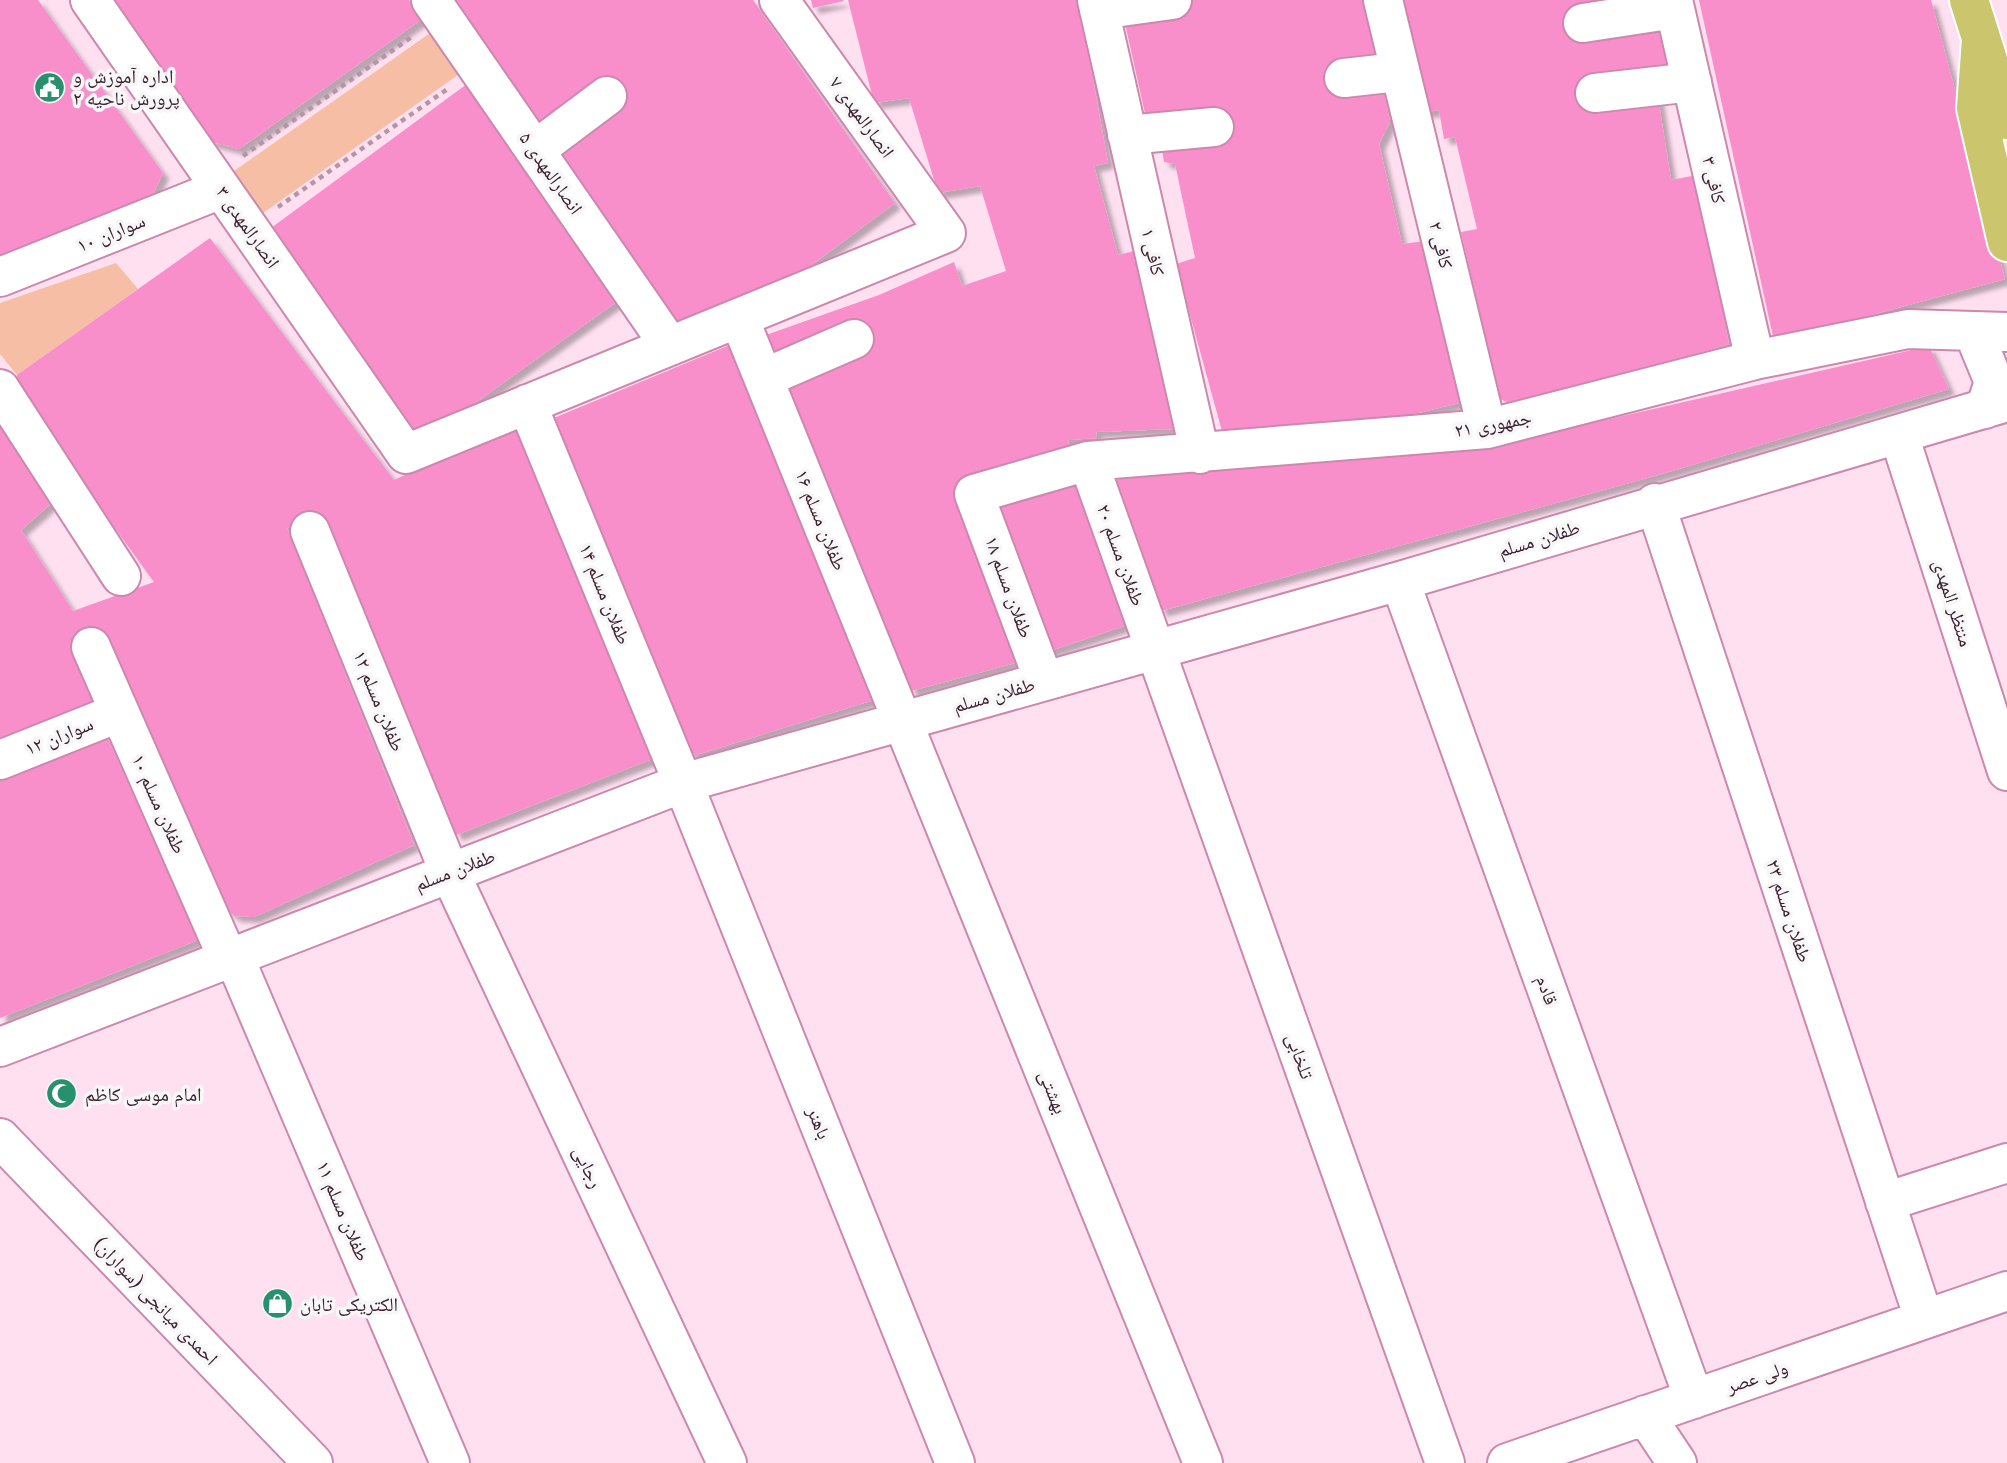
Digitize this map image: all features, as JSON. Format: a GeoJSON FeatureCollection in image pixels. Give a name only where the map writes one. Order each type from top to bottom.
{"type":"FeatureCollection","features":[{"type":"Feature","properties":{"kind":"main road"},"geometry":{"type":"LineString","coordinates":[[1969,0],[2007,120]]}},
{"type":"Feature","properties":{"kind":"main road"},"geometry":{"type":"LineString","coordinates":[[1981,39],[1976,108],[2007,242]]}},
{"type":"Feature","properties":{"kind":"street","name":"انصارالمهدی ۳"},"geometry":{"type":"LineString","coordinates":[[90,0],[406,454],[527,404]]}},
{"type":"Feature","properties":{"kind":"street","name":"انصارالمهدی ۷"},"geometry":{"type":"LineString","coordinates":[[739,318],[946,233],[779,0]]}},
{"type":"Feature","properties":{"kind":"street"},"geometry":{"type":"LineString","coordinates":[[1098,5],[1172,0]]}},
{"type":"Feature","properties":{"kind":"street","name":"کافی ۲"},"geometry":{"type":"LineString","coordinates":[[1383,0],[1487,429]]}},
{"type":"Feature","properties":{"kind":"street"},"geometry":{"type":"LineString","coordinates":[[1583,23],[1674,4]]}},
{"type":"Feature","properties":{"kind":"street","name":"کافی ۳"},"geometry":{"type":"LineString","coordinates":[[1674,4],[1755,360]]}},
{"type":"Feature","properties":{"kind":"street","name":"کافی ۱"},"geometry":{"type":"LineString","coordinates":[[1098,5],[1200,454]]}},
{"type":"Feature","properties":{"kind":"street","name":"انصارالمهدی ۵"},"geometry":{"type":"LineString","coordinates":[[437,8],[670,346]]}},
{"type":"Feature","properties":{"kind":"street"},"geometry":{"type":"LineString","coordinates":[[1344,78],[1397,66]]}},
{"type":"Feature","properties":{"kind":"street"},"geometry":{"type":"LineString","coordinates":[[1595,93],[1692,82]]}},
{"type":"Feature","properties":{"kind":"street"},"geometry":{"type":"LineString","coordinates":[[535,150],[607,96]]}},
{"type":"Feature","properties":{"kind":"street"},"geometry":{"type":"LineString","coordinates":[[1126,135],[1214,127]]}},
{"type":"Feature","properties":{"kind":"street","name":"سواران ۱۰"},"geometry":{"type":"LineString","coordinates":[[0,277],[217,183]]}},
{"type":"Feature","properties":{"kind":"street"},"geometry":{"type":"LineString","coordinates":[[527,404],[739,318]]}},
{"type":"Feature","properties":{"kind":"street","name":"طفلان مسلم ۱۶"},"geometry":{"type":"LineString","coordinates":[[739,318],[902,721]]}},
{"type":"Feature","properties":{"kind":"street","name":"جمهوری ۲۱"},"geometry":{"type":"LineString","coordinates":[[974,494],[1088,461],[1487,429],[1755,360],[1908,330],[1990,331]]}},
{"type":"Feature","properties":{"kind":"street"},"geometry":{"type":"LineString","coordinates":[[1990,331],[1996,406]]}},
{"type":"Feature","properties":{"kind":"street"},"geometry":{"type":"LineString","coordinates":[[764,378],[853,339]]}},
{"type":"Feature","properties":{"kind":"street"},"geometry":{"type":"LineString","coordinates":[[0,389],[121,576]]}},
{"type":"Feature","properties":{"kind":"street","name":"طفلان مسلم ۱۴"},"geometry":{"type":"LineString","coordinates":[[527,404],[683,783]]}},
{"type":"Feature","properties":{"kind":"street","name":"طفلان مسلم"},"geometry":{"type":"LineString","coordinates":[[0,1046],[232,960],[449,872],[683,783],[1400,581],[1655,503],[1996,406]]}},
{"type":"Feature","properties":{"kind":"street","name":"منتظر المهدی"},"geometry":{"type":"LineString","coordinates":[[1899,435],[2007,771]]}},
{"type":"Feature","properties":{"kind":"street","name":"طفلان مسلم ۲۰"},"geometry":{"type":"LineString","coordinates":[[1088,461],[1155,649]]}},
{"type":"Feature","properties":{"kind":"street","name":"طفلان مسلم ۱۸"},"geometry":{"type":"LineString","coordinates":[[974,494],[1044,681]]}},
{"type":"Feature","properties":{"kind":"street","name":"طفلان مسلم ۲۳"},"geometry":{"type":"LineString","coordinates":[[1655,503],[1924,1319]]}},
{"type":"Feature","properties":{"kind":"street","name":"طفلان مسلم ۱۲"},"geometry":{"type":"LineString","coordinates":[[310,531],[449,872]]}},
{"type":"Feature","properties":{"kind":"street","name":"قادم"},"geometry":{"type":"LineString","coordinates":[[1400,581],[1694,1399]]}},
{"type":"Feature","properties":{"kind":"street","name":"طفلان مسلم ۱۰"},"geometry":{"type":"LineString","coordinates":[[91,647],[118,713],[232,960]]}},
{"type":"Feature","properties":{"kind":"street","name":"تلخابی"},"geometry":{"type":"LineString","coordinates":[[1155,649],[1446,1463]]}},
{"type":"Feature","properties":{"kind":"street","name":"سواران ۱۲"},"geometry":{"type":"LineString","coordinates":[[0,760],[118,713]]}},
{"type":"Feature","properties":{"kind":"street","name":"بهشتی"},"geometry":{"type":"LineString","coordinates":[[902,721],[1203,1463]]}},
{"type":"Feature","properties":{"kind":"street","name":"باهنر"},"geometry":{"type":"LineString","coordinates":[[683,783],[955,1463]]}},
{"type":"Feature","properties":{"kind":"street","name":"رجایی"},"geometry":{"type":"LineString","coordinates":[[449,872],[727,1463]]}},
{"type":"Feature","properties":{"kind":"street","name":"طفلان مسلم ۱۱"},"geometry":{"type":"LineString","coordinates":[[232,960],[450,1463]]}},
{"type":"Feature","properties":{"kind":"street","name":"احمدی میانجی (سواران)"},"geometry":{"type":"LineString","coordinates":[[0,1138],[313,1463]]}},
{"type":"Feature","properties":{"kind":"street"},"geometry":{"type":"LineString","coordinates":[[1885,1202],[2007,1163]]}},
{"type":"Feature","properties":{"kind":"street","name":"ولی عصر"},"geometry":{"type":"LineString","coordinates":[[1507,1463],[1924,1319],[2004,1300]]}},
{"type":"Feature","properties":{"kind":"street"},"geometry":{"type":"LineString","coordinates":[[1645,1415],[1677,1463]]}},
{"type":"Feature","properties":{"kind":"path"},"geometry":{"type":"LineString","coordinates":[[217,183],[437,8]]}},
{"type":"Feature","properties":{"kind":"path"},"geometry":{"type":"LineString","coordinates":[[248,228],[478,68]]}},
{"type":"Feature","properties":{"kind":"shaded area"},"geometry":{"type":"Polygon","coordinates":[[[433,31],[462,72],[263,213],[234,171],[433,31]]]}},
{"type":"Feature","properties":{"kind":"shaded area"},"geometry":{"type":"Polygon","coordinates":[[[116,263],[138,289],[17,375],[0,354],[0,303],[116,263]]]}},
{"type":"Feature","properties":{"kind":"building","name":"اداره آموزش و پرورش ناحیه ۲"},"geometry":{"type":"Polygon","coordinates":[[[0,0],[38,0],[163,173],[150,201],[0,258],[0,0]]]}},
{"type":"Feature","properties":{"kind":"building"},"geometry":{"type":"Polygon","coordinates":[[[110,0],[409,0],[422,19],[239,149],[211,142],[110,0]]]}},
{"type":"Feature","properties":{"kind":"building"},"geometry":{"type":"Polygon","coordinates":[[[450,0],[753,0],[895,203],[798,275],[680,328],[450,0]]]}},
{"type":"Feature","properties":{"kind":"building"},"geometry":{"type":"Polygon","coordinates":[[[811,0],[843,0],[844,1],[813,8],[811,0]]]}},
{"type":"Feature","properties":{"kind":"building"},"geometry":{"type":"Polygon","coordinates":[[[848,0],[1079,0],[1108,163],[1094,166],[1118,255],[1138,250],[1173,429],[1096,432],[1097,438],[1068,440],[1072,455],[962,489],[1026,660],[911,691],[766,335],[879,295],[954,262],[962,286],[1006,271],[980,186],[938,193],[909,98],[874,103],[848,0]]]}},
{"type":"Feature","properties":{"kind":"building"},"geometry":{"type":"Polygon","coordinates":[[[1191,0],[1365,0],[1390,122],[1379,144],[1402,244],[1425,241],[1459,403],[1397,418],[1225,442],[1176,264],[1195,258],[1175,164],[1164,162],[1160,136],[1148,127],[1122,10],[1191,0]]]}},
{"type":"Feature","properties":{"kind":"building"},"geometry":{"type":"Polygon","coordinates":[[[1399,0],[1656,0],[1673,76],[1657,91],[1671,180],[1697,175],[1729,344],[1618,378],[1515,405],[1500,399],[1461,232],[1477,229],[1455,137],[1444,139],[1439,110],[1420,113],[1399,0]]]}},
{"type":"Feature","properties":{"kind":"building"},"geometry":{"type":"Polygon","coordinates":[[[1699,0],[1931,0],[2005,279],[1774,341],[1699,0]]]}},
{"type":"Feature","properties":{"kind":"building"},"geometry":{"type":"Polygon","coordinates":[[[467,84],[619,300],[430,435],[415,431],[271,228],[467,84]]]}},
{"type":"Feature","properties":{"kind":"building"},"geometry":{"type":"Polygon","coordinates":[[[210,238],[394,480],[520,422],[660,756],[456,835],[318,515],[287,528],[414,845],[254,917],[235,916],[220,905],[72,646],[95,706],[0,750],[0,421],[55,500],[21,530],[73,611],[154,582],[16,392],[17,375],[210,238]]]}},
{"type":"Feature","properties":{"kind":"building"},"geometry":{"type":"Polygon","coordinates":[[[732,344],[877,699],[696,755],[686,750],[549,420],[732,344]]]}},
{"type":"Feature","properties":{"kind":"building"},"geometry":{"type":"Polygon","coordinates":[[[1929,346],[1949,389],[1658,475],[1161,611],[1110,480],[1483,448],[1929,346]]]}},
{"type":"Feature","properties":{"kind":"building"},"geometry":{"type":"Polygon","coordinates":[[[1078,480],[1127,625],[1041,654],[994,503],[1078,480]]]}},
{"type":"Feature","properties":{"kind":"building"},"geometry":{"type":"Polygon","coordinates":[[[105,732],[198,940],[0,1018],[0,774],[105,732]]]}},
{"type":"Feature","properties":{"kind":"place","name":"اداره آموزش و پرورش ناحیه ۲"},"geometry":{"type":"Point","coordinates":[50,87]}},
{"type":"Feature","properties":{"kind":"place","name":"امام موسی کاظم"},"geometry":{"type":"Point","coordinates":[62,1094]}},
{"type":"Feature","properties":{"kind":"place","name":"الکتریکی تابان"},"geometry":{"type":"Point","coordinates":[277,1304]}}]}
